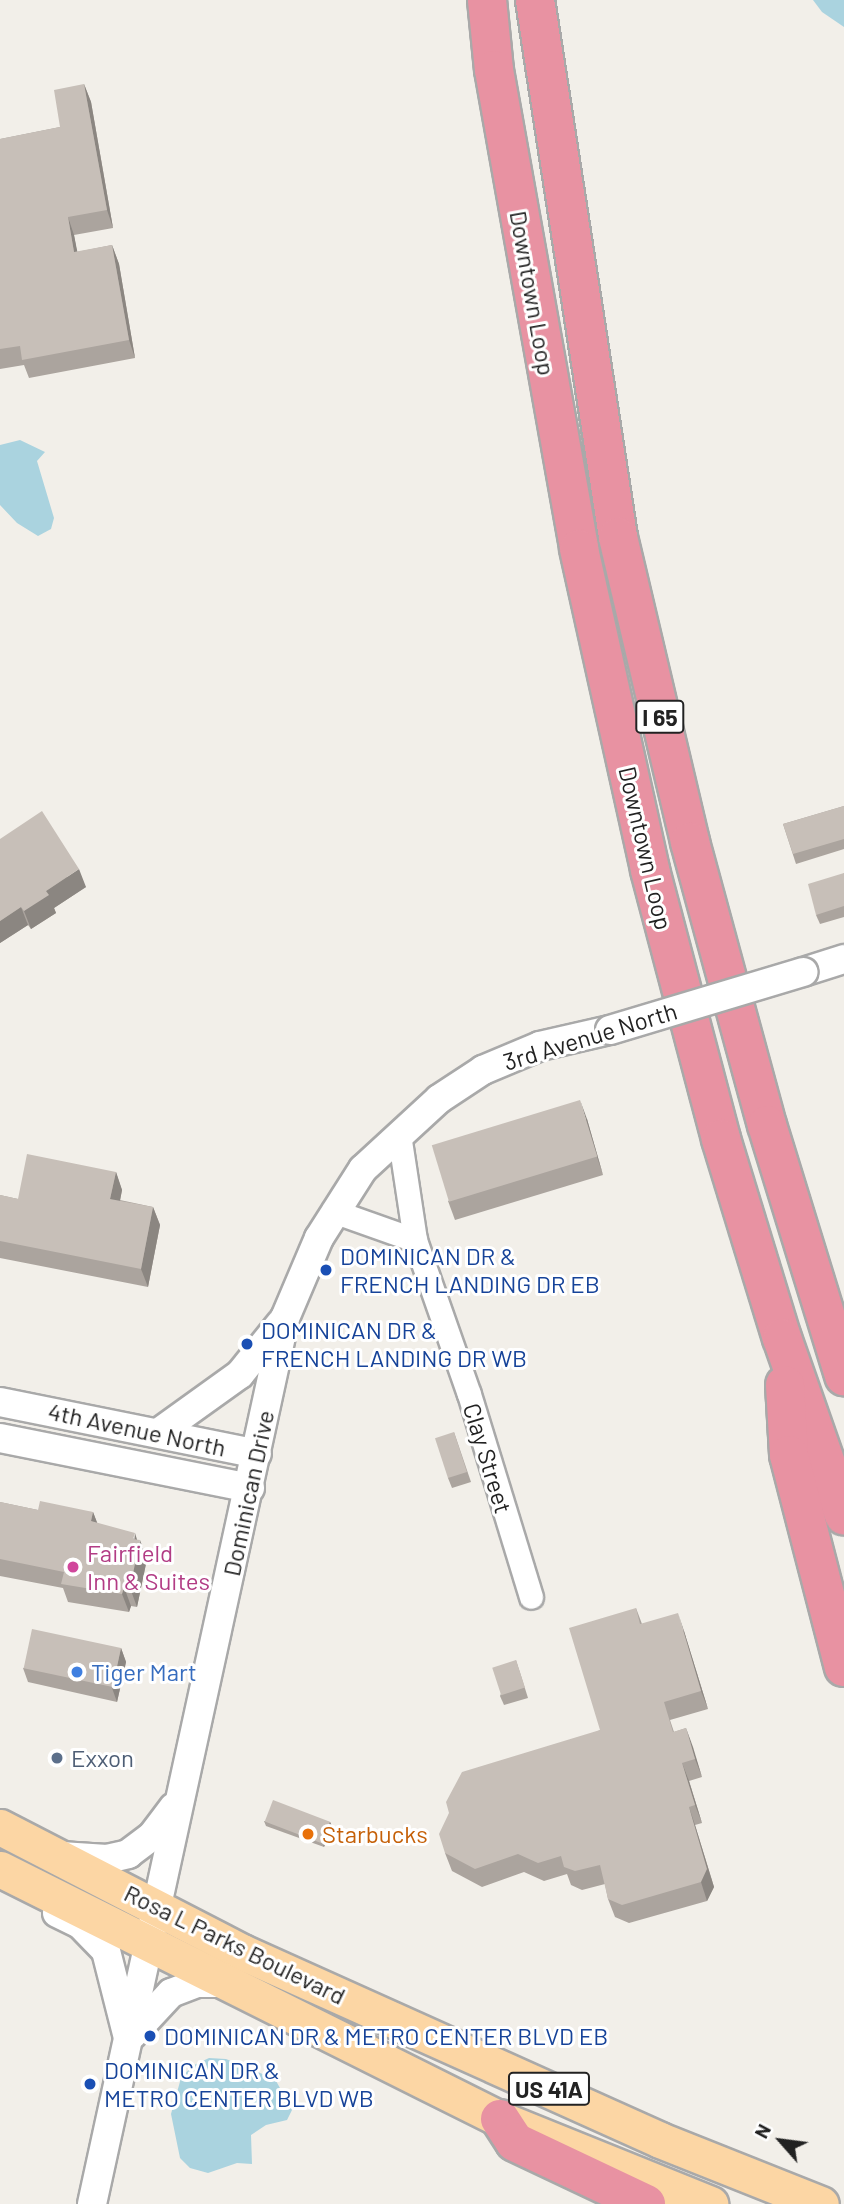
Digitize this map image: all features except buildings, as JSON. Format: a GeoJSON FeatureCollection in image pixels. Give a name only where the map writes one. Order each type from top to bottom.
{"type":"FeatureCollection","features":[{"type":"Feature","properties":{"kind":"highway","name":"Downtown Loop"},"geometry":{"type":"LineString","coordinates":[[486,0],[494,69],[579,549],[650,870],[721,1139],[782,1338],[844,1515]]}},
{"type":"Feature","properties":{"kind":"highway","name":"Downtown Loop"},"geometry":{"type":"LineString","coordinates":[[535,0],[618,537],[690,842],[812,1276],[844,1376]]}},
{"type":"Feature","properties":{"kind":"highway"},"geometry":{"type":"LineString","coordinates":[[812,1276],[844,1332]]}},
{"type":"Feature","properties":{"kind":"highway"},"geometry":{"type":"LineString","coordinates":[[782,1338],[789,1455],[844,1667]]}},
{"type":"Feature","properties":{"kind":"highway"},"geometry":{"type":"LineString","coordinates":[[500,2119],[515,2142],[646,2204]]}},
{"type":"Feature","properties":{"kind":"main road","name":"Rosa L Parks Boulevard"},"geometry":{"type":"LineString","coordinates":[[0,1827],[56,1856],[154,1924],[231,1983],[500,2119],[710,2204]]}},
{"type":"Feature","properties":{"kind":"main road","name":"Rosa L Parks Boulevard"},"geometry":{"type":"LineString","coordinates":[[0,1869],[242,1952],[660,2140],[821,2204]]}},
{"type":"Feature","properties":{"kind":"street","name":"3rd Avenue North"},"geometry":{"type":"LineString","coordinates":[[319,1238],[333,1211],[363,1169],[439,1099],[484,1070],[540,1046],[610,1030],[844,959]]}},
{"type":"Feature","properties":{"kind":"street","name":"Clay Street"},"geometry":{"type":"LineString","coordinates":[[399,1134],[415,1240],[531,1597]]}},
{"type":"Feature","properties":{"kind":"street"},"geometry":{"type":"LineString","coordinates":[[333,1211],[415,1240]]}},
{"type":"Feature","properties":{"kind":"street","name":"Dominican Drive"},"geometry":{"type":"LineString","coordinates":[[92,2204],[154,1924],[176,1805],[192,1754],[285,1318],[319,1238]]}},
{"type":"Feature","properties":{"kind":"street"},"geometry":{"type":"LineString","coordinates":[[158,1433],[240,1374],[285,1318]]}},
{"type":"Feature","properties":{"kind":"street"},"geometry":{"type":"LineString","coordinates":[[17,1441],[20,1405]]}},
{"type":"Feature","properties":{"kind":"street","name":"4th Avenue North"},"geometry":{"type":"LineString","coordinates":[[20,1405],[257,1454]]}},
{"type":"Feature","properties":{"kind":"street","name":"4th Avenue North"},"geometry":{"type":"LineString","coordinates":[[17,1441],[250,1488]]}},
{"type":"Feature","properties":{"kind":"street"},"geometry":{"type":"LineString","coordinates":[[56,1856],[107,1859],[128,1854],[152,1836],[176,1805]]}},
{"type":"Feature","properties":{"kind":"street"},"geometry":{"type":"LineString","coordinates":[[0,1885],[80,1924],[106,1951],[128,2040]]}},
{"type":"Feature","properties":{"kind":"street"},"geometry":{"type":"LineString","coordinates":[[128,2040],[171,1993],[197,1983],[231,1983]]}},
{"type":"Feature","properties":{"kind":"water"},"geometry":{"type":"Polygon","coordinates":[[[813,0],[844,0],[844,27],[822,12],[813,0]]]}},
{"type":"Feature","properties":{"kind":"water"},"geometry":{"type":"Polygon","coordinates":[[[20,440],[45,452],[37,461],[54,518],[51,529],[38,536],[17,523],[0,505],[0,445],[20,440]]]}},
{"type":"Feature","properties":{"kind":"water"},"geometry":{"type":"Polygon","coordinates":[[[209,2058],[226,2059],[275,2079],[292,2110],[287,2120],[266,2125],[251,2135],[252,2164],[237,2163],[208,2173],[190,2168],[180,2158],[171,2114],[181,2078],[192,2066],[209,2058]]]}},
{"type":"Feature","properties":{"kind":"place","name":"DOMINICAN DR & FRENCH LANDING DR EB"},"geometry":{"type":"Point","coordinates":[326,1270]}},
{"type":"Feature","properties":{"kind":"place","name":"DOMINICAN DR & FRENCH LANDING DR WB"},"geometry":{"type":"Point","coordinates":[247,1344]}},
{"type":"Feature","properties":{"kind":"place","name":"Fairfield Inn & Suites"},"geometry":{"type":"Point","coordinates":[73,1567]}},
{"type":"Feature","properties":{"kind":"place","name":"Tiger Mart"},"geometry":{"type":"Point","coordinates":[77,1672]}},
{"type":"Feature","properties":{"kind":"place","name":"Exxon"},"geometry":{"type":"Point","coordinates":[57,1758]}},
{"type":"Feature","properties":{"kind":"place","name":"Starbucks"},"geometry":{"type":"Point","coordinates":[308,1834]}},
{"type":"Feature","properties":{"kind":"place","name":"DOMINICAN DR & METRO CENTER BLVD EB"},"geometry":{"type":"Point","coordinates":[150,2036]}},
{"type":"Feature","properties":{"kind":"place","name":"DOMINICAN DR & METRO CENTER BLVD WB"},"geometry":{"type":"Point","coordinates":[90,2084]}}]}
